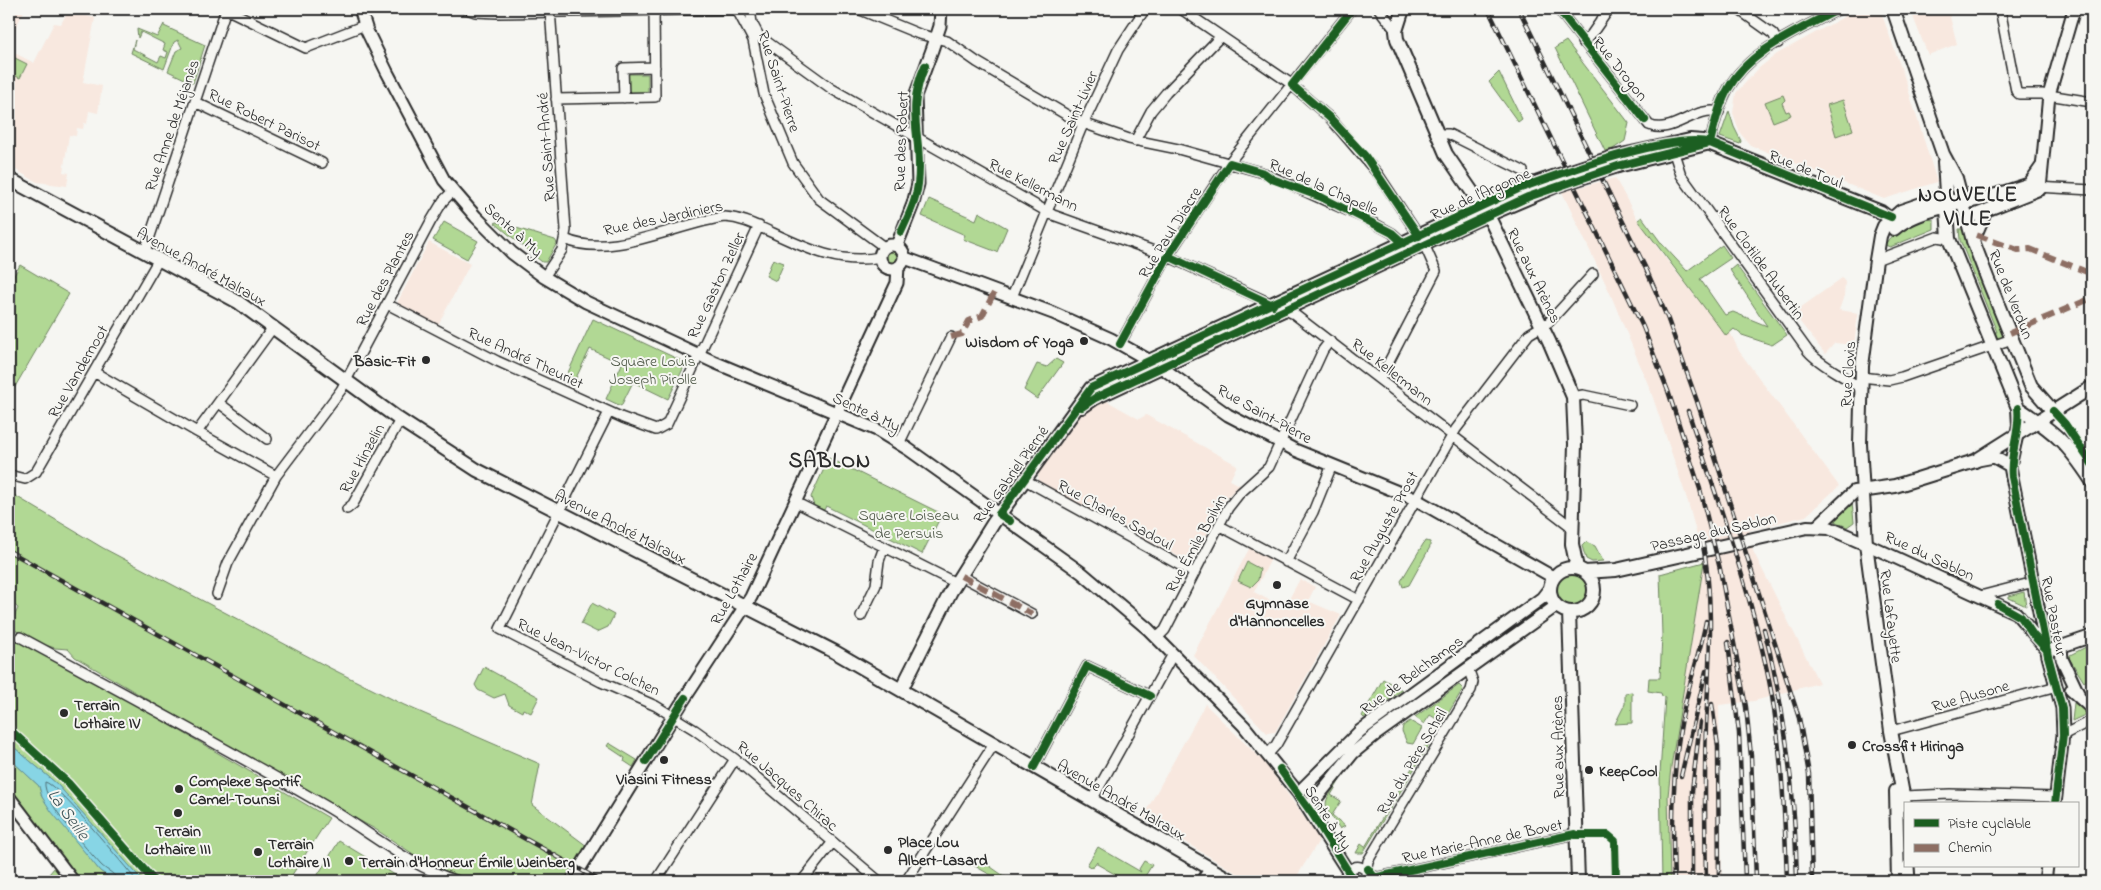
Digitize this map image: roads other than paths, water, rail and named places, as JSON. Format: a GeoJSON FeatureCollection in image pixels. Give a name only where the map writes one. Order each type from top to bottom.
{"type":"FeatureCollection","features":[{"type":"Feature","properties":{"kind":"main road"},"geometry":{"type":"LineString","coordinates":[[1396,31],[1403,9]]}},
{"type":"Feature","properties":{"kind":"main road","name":"Rue de Verdun"},"geometry":{"type":"LineString","coordinates":[[1893,9],[1943,154],[1956,178],[1974,241],[2012,339],[2034,391],[2053,411]]}},
{"type":"Feature","properties":{"kind":"main road","name":"Rue aux Arènes"},"geometry":{"type":"LineString","coordinates":[[1396,31],[1415,84],[1448,159],[1485,210],[1542,327],[1573,397],[1575,444],[1572,544],[1576,569]]}},
{"type":"Feature","properties":{"kind":"main road","name":"Rue de l'Argonne"},"geometry":{"type":"LineString","coordinates":[[1422,240],[1485,210],[1554,182],[1616,161],[1673,148],[1710,143]]}},
{"type":"Feature","properties":{"kind":"main road","name":"Rue de Toul"},"geometry":{"type":"LineString","coordinates":[[1710,143],[1860,204],[1891,225]]}},
{"type":"Feature","properties":{"kind":"main road","name":"Rue de Verdun"},"geometry":{"type":"LineString","coordinates":[[1943,154],[1948,239],[2018,408],[2019,426],[2016,441]]}},
{"type":"Feature","properties":{"kind":"main road","name":"Avenue André Malraux"},"geometry":{"type":"LineString","coordinates":[[9,179],[233,299],[274,326],[346,382],[400,420],[477,470],[835,652],[1232,881]]}},
{"type":"Feature","properties":{"kind":"main road"},"geometry":{"type":"LineString","coordinates":[[1891,225],[1901,211],[1939,198],[1947,208],[1967,218]]}},
{"type":"Feature","properties":{"kind":"main road"},"geometry":{"type":"LineString","coordinates":[[1891,225],[1924,215],[1931,210],[1963,203]]}},
{"type":"Feature","properties":{"kind":"main road","name":"Rue Clovis"},"geometry":{"type":"LineString","coordinates":[[1862,491],[1861,380],[1878,246],[1891,225]]}},
{"type":"Feature","properties":{"kind":"main road"},"geometry":{"type":"LineString","coordinates":[[1278,307],[1404,243],[1422,240]]}},
{"type":"Feature","properties":{"kind":"main road"},"geometry":{"type":"LineString","coordinates":[[1278,307],[1422,240]]}},
{"type":"Feature","properties":{"kind":"main road","name":"Rue Gabriel Pierné"},"geometry":{"type":"LineString","coordinates":[[901,690],[959,580],[999,514],[1076,411],[1095,398],[1156,364],[1278,307]]}},
{"type":"Feature","properties":{"kind":"main road"},"geometry":{"type":"LineString","coordinates":[[1994,457],[2042,423],[2053,411],[2092,387]]}},
{"type":"Feature","properties":{"kind":"main road"},"geometry":{"type":"LineString","coordinates":[[2018,408],[2042,423],[2064,441],[2092,481]]}},
{"type":"Feature","properties":{"kind":"main road"},"geometry":{"type":"LineString","coordinates":[[1817,527],[1849,495],[1895,486],[1975,461],[2016,441]]}},
{"type":"Feature","properties":{"kind":"main road","name":"Rue Lafayette"},"geometry":{"type":"LineString","coordinates":[[1862,491],[1866,544],[1893,744],[1892,753],[1902,797],[1903,867],[1897,881]]}},
{"type":"Feature","properties":{"kind":"main road","name":"Passage du Sablon"},"geometry":{"type":"LineString","coordinates":[[1576,569],[1616,570],[1801,528],[1829,528],[1866,544]]}},
{"type":"Feature","properties":{"kind":"main road"},"geometry":{"type":"LineString","coordinates":[[1576,569],[1593,582],[1594,589],[1591,601],[1586,606],[1581,610],[1569,612],[1556,606],[1552,601],[1551,583],[1576,569]]}},
{"type":"Feature","properties":{"kind":"main road","name":"Passage du Sablon"},"geometry":{"type":"LineString","coordinates":[[1594,589],[1600,580],[1616,570]]}},
{"type":"Feature","properties":{"kind":"main road","name":"Rue aux Arènes"},"geometry":{"type":"LineString","coordinates":[[1569,612],[1578,881]]}},
{"type":"Feature","properties":{"kind":"main road"},"geometry":{"type":"LineString","coordinates":[[1904,868],[1904,881]]}},
{"type":"Feature","properties":{"kind":"street"},"geometry":{"type":"LineString","coordinates":[[226,9],[306,48],[365,25]]}},
{"type":"Feature","properties":{"kind":"street","name":"Rue Anne de Méjanès"},"geometry":{"type":"LineString","coordinates":[[145,251],[226,9]]}},
{"type":"Feature","properties":{"kind":"street","name":"Sente à My"},"geometry":{"type":"LineString","coordinates":[[360,9],[365,25],[439,171],[453,191],[499,242],[544,277],[579,298],[699,356],[865,424],[899,444],[1099,586],[1157,638],[1268,754],[1307,806],[1354,881]]}},
{"type":"Feature","properties":{"kind":"street"},"geometry":{"type":"LineString","coordinates":[[467,9],[475,12],[741,9]]}},
{"type":"Feature","properties":{"kind":"street","name":"Rue Saint-Pierre"},"geometry":{"type":"LineString","coordinates":[[741,9],[756,38],[757,66],[764,94],[777,130],[793,163],[811,191],[826,206],[882,252]]}},
{"type":"Feature","properties":{"kind":"street"},"geometry":{"type":"LineString","coordinates":[[750,9],[756,38]]}},
{"type":"Feature","properties":{"kind":"street","name":"Rue de la Chapelle"},"geometry":{"type":"LineString","coordinates":[[858,9],[919,34],[947,41],[1002,77],[1077,121],[1135,141],[1230,163],[1264,173],[1272,179],[1321,197],[1392,233],[1404,243]]}},
{"type":"Feature","properties":{"kind":"street","name":"Rue des Robert"},"geometry":{"type":"LineString","coordinates":[[897,245],[917,189],[919,172],[915,96],[936,38],[942,9]]}},
{"type":"Feature","properties":{"kind":"street","name":"Rue Saint-Livier"},"geometry":{"type":"LineString","coordinates":[[1012,297],[1047,211],[1118,50],[1144,9]]}},
{"type":"Feature","properties":{"kind":"street"},"geometry":{"type":"LineString","coordinates":[[1181,9],[1292,85],[1330,118],[1364,156],[1422,240],[1436,271],[1380,379]]}},
{"type":"Feature","properties":{"kind":"street","name":"Rue Paul Diacre"},"geometry":{"type":"LineString","coordinates":[[1120,344],[1168,256],[1230,163],[1352,9]]}},
{"type":"Feature","properties":{"kind":"street"},"geometry":{"type":"LineString","coordinates":[[1378,9],[1396,31]]}},
{"type":"Feature","properties":{"kind":"street","name":"Rue Drogon"},"geometry":{"type":"LineString","coordinates":[[1558,9],[1582,42],[1645,120],[1652,126],[1661,127],[1710,111],[1719,112]]}},
{"type":"Feature","properties":{"kind":"street"},"geometry":{"type":"LineString","coordinates":[[1582,42],[1591,35],[1609,9]]}},
{"type":"Feature","properties":{"kind":"street"},"geometry":{"type":"LineString","coordinates":[[1738,9],[1769,30],[1778,43]]}},
{"type":"Feature","properties":{"kind":"street"},"geometry":{"type":"LineString","coordinates":[[1710,143],[1728,88],[1735,79],[1759,55],[1839,9]]}},
{"type":"Feature","properties":{"kind":"street"},"geometry":{"type":"LineString","coordinates":[[2000,9],[2016,91],[2019,94],[2048,95],[2092,102]]}},
{"type":"Feature","properties":{"kind":"street"},"geometry":{"type":"LineString","coordinates":[[2040,189],[2048,95],[2074,9]]}},
{"type":"Feature","properties":{"kind":"street","name":"Rue Saint-André"},"geometry":{"type":"LineString","coordinates":[[544,277],[562,250],[565,239],[551,11]]}},
{"type":"Feature","properties":{"kind":"street"},"geometry":{"type":"LineString","coordinates":[[556,99],[655,98],[654,11]]}},
{"type":"Feature","properties":{"kind":"street"},"geometry":{"type":"LineString","coordinates":[[1135,141],[1152,111],[1166,93],[1221,36]]}},
{"type":"Feature","properties":{"kind":"street","name":"Rue Kellermann"},"geometry":{"type":"LineString","coordinates":[[756,38],[778,51],[832,90],[1047,211],[1168,256],[1278,307],[1330,341],[1573,528]]}},
{"type":"Feature","properties":{"kind":"street"},"geometry":{"type":"LineString","coordinates":[[757,66],[765,52],[773,49],[778,51]]}},
{"type":"Feature","properties":{"kind":"street"},"geometry":{"type":"LineString","coordinates":[[624,98],[624,68],[655,67]]}},
{"type":"Feature","properties":{"kind":"street","name":"Rue Robert Parisot"},"geometry":{"type":"LineString","coordinates":[[195,102],[322,163]]}},
{"type":"Feature","properties":{"kind":"street"},"geometry":{"type":"LineString","coordinates":[[1437,134],[1449,134],[1524,171]]}},
{"type":"Feature","properties":{"kind":"street","name":"Rue Clotilde Aubertin"},"geometry":{"type":"LineString","coordinates":[[1673,148],[1681,174],[1808,351],[1827,367],[1861,380]]}},
{"type":"Feature","properties":{"kind":"street"},"geometry":{"type":"LineString","coordinates":[[1963,203],[1979,200],[2029,184],[2042,165]]}},
{"type":"Feature","properties":{"kind":"street"},"geometry":{"type":"LineString","coordinates":[[2029,184],[2040,189]]}},
{"type":"Feature","properties":{"kind":"street"},"geometry":{"type":"LineString","coordinates":[[1967,218],[2040,189],[2052,187],[2092,190]]}},
{"type":"Feature","properties":{"kind":"street","name":"Rue des Plantes"},"geometry":{"type":"LineString","coordinates":[[217,594],[228,563],[276,476],[346,382],[431,221],[443,201],[453,191]]}},
{"type":"Feature","properties":{"kind":"street"},"geometry":{"type":"LineString","coordinates":[[1974,241],[1986,211]]}},
{"type":"Feature","properties":{"kind":"street","name":"Rue des Jardiniers"},"geometry":{"type":"LineString","coordinates":[[565,239],[574,243],[602,246],[725,217],[736,218],[758,226],[820,254],[863,260],[882,252]]}},
{"type":"Feature","properties":{"kind":"street","name":"Rue Gaston Zeller"},"geometry":{"type":"LineString","coordinates":[[699,356],[758,226]]}},
{"type":"Feature","properties":{"kind":"street"},"geometry":{"type":"LineString","coordinates":[[1876,260],[1937,237],[1948,239]]}},
{"type":"Feature","properties":{"kind":"street"},"geometry":{"type":"LineString","coordinates":[[897,245],[903,250],[897,264],[884,265],[882,252],[897,245]]}},
{"type":"Feature","properties":{"kind":"street","name":"Rue Vandernoot"},"geometry":{"type":"LineString","coordinates":[[9,475],[25,479],[36,472],[159,259]]}},
{"type":"Feature","properties":{"kind":"street","name":"Rue Saint-Pierre"},"geometry":{"type":"LineString","coordinates":[[897,264],[1012,297],[1053,312],[1120,344],[1156,364],[1228,414],[1282,443],[1415,499],[1551,583]]}},
{"type":"Feature","properties":{"kind":"street","name":"Rue Lothaire"},"geometry":{"type":"LineString","coordinates":[[572,881],[745,606],[892,293],[892,277],[897,264]]}},
{"type":"Feature","properties":{"kind":"street","name":"Rue Auguste Prost"},"geometry":{"type":"LineString","coordinates":[[1268,754],[1276,745],[1452,436],[1529,334],[1549,322],[1593,274]]}},
{"type":"Feature","properties":{"kind":"street","name":"Rue André Theuriet"},"geometry":{"type":"LineString","coordinates":[[387,304],[490,358],[651,430],[664,427],[699,356]]}},
{"type":"Feature","properties":{"kind":"street"},"geometry":{"type":"LineString","coordinates":[[197,432],[274,326]]}},
{"type":"Feature","properties":{"kind":"street"},"geometry":{"type":"LineString","coordinates":[[899,444],[951,337]]}},
{"type":"Feature","properties":{"kind":"street"},"geometry":{"type":"LineString","coordinates":[[1861,380],[1889,380],[1902,377],[2012,339]]}},
{"type":"Feature","properties":{"kind":"street","name":"Rue Émile Boilvin"},"geometry":{"type":"LineString","coordinates":[[1157,638],[1164,630],[1233,501],[1269,467],[1282,443],[1323,350],[1330,341]]}},
{"type":"Feature","properties":{"kind":"street"},"geometry":{"type":"LineString","coordinates":[[94,372],[276,476]]}},
{"type":"Feature","properties":{"kind":"street","name":"Rue Clotilde Aubertin"},"geometry":{"type":"LineString","coordinates":[[1842,374],[1861,380]]}},
{"type":"Feature","properties":{"kind":"street"},"geometry":{"type":"LineString","coordinates":[[1573,397],[1583,395],[1630,405]]}},
{"type":"Feature","properties":{"kind":"street"},"geometry":{"type":"LineString","coordinates":[[219,403],[268,439]]}},
{"type":"Feature","properties":{"kind":"street"},"geometry":{"type":"LineString","coordinates":[[559,512],[610,412]]}},
{"type":"Feature","properties":{"kind":"street","name":"Rue Hinzelin"},"geometry":{"type":"LineString","coordinates":[[347,509],[353,504],[400,420]]}},
{"type":"Feature","properties":{"kind":"street","name":"Rue Pasteur"},"geometry":{"type":"LineString","coordinates":[[2016,441],[2010,466],[2047,650],[2058,692],[2063,735],[2056,800]]}},
{"type":"Feature","properties":{"kind":"street"},"geometry":{"type":"LineString","coordinates":[[1975,461],[1994,457],[2010,466]]}},
{"type":"Feature","properties":{"kind":"street"},"geometry":{"type":"LineString","coordinates":[[1286,562],[1313,512],[1332,465]]}},
{"type":"Feature","properties":{"kind":"street","name":"Rue Charles Sadoul"},"geometry":{"type":"LineString","coordinates":[[1025,480],[1194,574]]}},
{"type":"Feature","properties":{"kind":"street"},"geometry":{"type":"LineString","coordinates":[[795,502],[884,547],[1032,614]]}},
{"type":"Feature","properties":{"kind":"street","name":"Rue Jean-Victor Colchen"},"geometry":{"type":"LineString","coordinates":[[559,512],[500,629],[674,717]]}},
{"type":"Feature","properties":{"kind":"street"},"geometry":{"type":"LineString","coordinates":[[1220,526],[1359,600]]}},
{"type":"Feature","properties":{"kind":"street","name":"Rue du Sablon"},"geometry":{"type":"LineString","coordinates":[[1866,544],[1980,596],[2021,617],[2033,635],[2047,650]]}},
{"type":"Feature","properties":{"kind":"street"},"geometry":{"type":"LineString","coordinates":[[861,616],[876,586],[878,561],[884,547]]}},
{"type":"Feature","properties":{"kind":"street","name":"Rue du Sablon"},"geometry":{"type":"LineString","coordinates":[[1980,596],[2034,582]]}},
{"type":"Feature","properties":{"kind":"street","name":"Rue de Belchamps"},"geometry":{"type":"LineString","coordinates":[[1298,794],[1346,744],[1460,657],[1542,598],[1551,583]]}},
{"type":"Feature","properties":{"kind":"street","name":"Rue de Belchamps"},"geometry":{"type":"LineString","coordinates":[[1307,806],[1353,754],[1388,725],[1556,606]]}},
{"type":"Feature","properties":{"kind":"street"},"geometry":{"type":"LineString","coordinates":[[2047,650],[2060,648],[2092,636]]}},
{"type":"Feature","properties":{"kind":"street"},"geometry":{"type":"LineString","coordinates":[[20,637],[129,695],[330,808],[417,864],[440,876],[458,881]]}},
{"type":"Feature","properties":{"kind":"street"},"geometry":{"type":"LineString","coordinates":[[2060,648],[2062,659],[2078,694]]}},
{"type":"Feature","properties":{"kind":"street"},"geometry":{"type":"LineString","coordinates":[[1092,800],[1173,654]]}},
{"type":"Feature","properties":{"kind":"street"},"geometry":{"type":"LineString","coordinates":[[1460,657],[1468,668]]}},
{"type":"Feature","properties":{"kind":"street"},"geometry":{"type":"LineString","coordinates":[[1034,767],[1087,666],[1150,696]]}},
{"type":"Feature","properties":{"kind":"street","name":"Rue du Père Scheil"},"geometry":{"type":"LineString","coordinates":[[1365,881],[1368,861],[1471,690],[1473,682],[1468,668]]}},
{"type":"Feature","properties":{"kind":"street"},"geometry":{"type":"LineString","coordinates":[[2058,692],[2066,687],[2078,694],[2090,706]]}},
{"type":"Feature","properties":{"kind":"street"},"geometry":{"type":"LineString","coordinates":[[2058,692],[2090,706]]}},
{"type":"Feature","properties":{"kind":"street","name":"Rue Ausone"},"geometry":{"type":"LineString","coordinates":[[1891,731],[2058,692]]}},
{"type":"Feature","properties":{"kind":"street"},"geometry":{"type":"LineString","coordinates":[[1381,716],[1388,725]]}},
{"type":"Feature","properties":{"kind":"street","name":"Rue Jacques Chirac"},"geometry":{"type":"LineString","coordinates":[[674,717],[735,759],[832,843],[880,881]]}},
{"type":"Feature","properties":{"kind":"street"},"geometry":{"type":"LineString","coordinates":[[2063,735],[2092,720]]}},
{"type":"Feature","properties":{"kind":"street"},"geometry":{"type":"LineString","coordinates":[[906,881],[994,744]]}},
{"type":"Feature","properties":{"kind":"street"},"geometry":{"type":"LineString","coordinates":[[656,881],[735,759]]}},
{"type":"Feature","properties":{"kind":"street"},"geometry":{"type":"LineString","coordinates":[[1902,797],[1950,794],[2056,800]]}},
{"type":"Feature","properties":{"kind":"street"},"geometry":{"type":"LineString","coordinates":[[9,797],[73,881]]}},
{"type":"Feature","properties":{"kind":"street","name":"Rue Marie-Anne de Bovet"},"geometry":{"type":"LineString","coordinates":[[1368,870],[1374,877],[1378,878],[1575,834]]}},
{"type":"Feature","properties":{"kind":"street"},"geometry":{"type":"LineString","coordinates":[[802,881],[832,843]]}},
{"type":"Feature","properties":{"kind":"street"},"geometry":{"type":"LineString","coordinates":[[1348,871],[1357,866],[1368,870]]}},
{"type":"Feature","properties":{"kind":"street","name":"Rue Lafayette"},"geometry":{"type":"LineString","coordinates":[[1903,867],[1909,881]]}},
{"type":"Feature","properties":{"kind":"street"},"geometry":{"type":"LineString","coordinates":[[1201,881],[1210,868]]}},
{"type":"Feature","properties":{"kind":"street"},"geometry":{"type":"LineString","coordinates":[[2045,881],[2047,868]]}},
{"type":"Feature","properties":{"kind":"water","name":"La Seille"},"geometry":{"type":"Polygon","coordinates":[[[9,743],[57,784],[143,881],[115,881],[100,871],[51,811],[42,797],[39,786],[9,758],[9,743]]]}},
{"type":"Feature","properties":{"kind":"railway"},"geometry":{"type":"LineString","coordinates":[[1488,9],[1643,327],[1668,391],[1700,489],[1720,569],[1746,707],[1751,756],[1756,878]]}},
{"type":"Feature","properties":{"kind":"railway"},"geometry":{"type":"LineString","coordinates":[[1519,9],[1646,269],[1667,317],[1697,401],[1799,718],[1809,774],[1812,880]]}},
{"type":"Feature","properties":{"kind":"railway"},"geometry":{"type":"LineString","coordinates":[[1688,411],[1735,552],[1765,660],[1781,765],[1787,881]]}},
{"type":"Feature","properties":{"kind":"railway"},"geometry":{"type":"LineString","coordinates":[[1702,540],[1709,586],[1710,609],[1705,764],[1706,881]]}},
{"type":"Feature","properties":{"kind":"railway"},"geometry":{"type":"LineString","coordinates":[[9,551],[601,881]]}},
{"type":"Feature","properties":{"kind":"railway"},"geometry":{"type":"LineString","coordinates":[[1674,881],[1673,840],[1676,759],[1685,706],[1706,621]]}},
{"type":"Feature","properties":{"kind":"railway"},"geometry":{"type":"LineString","coordinates":[[1764,629],[1784,722],[1794,817],[1797,880]]}},
{"type":"Feature","properties":{"kind":"railway"},"geometry":{"type":"LineString","coordinates":[[1728,642],[1739,733],[1745,878]]}},
{"type":"Feature","properties":{"kind":"railway"},"geometry":{"type":"LineString","coordinates":[[1681,776],[1706,671]]}},
{"type":"Feature","properties":{"kind":"railway"},"geometry":{"type":"LineString","coordinates":[[1712,704],[1718,746],[1719,881]]}},
{"type":"Feature","properties":{"kind":"railway"},"geometry":{"type":"LineString","coordinates":[[1692,881],[1692,791],[1700,722]]}},
{"type":"Feature","properties":{"kind":"place","name":"Wisdom of Yoga"},"geometry":{"type":"Point","coordinates":[1084,341]}},
{"type":"Feature","properties":{"kind":"place","name":"Basic-Fit"},"geometry":{"type":"Point","coordinates":[426,360]}},
{"type":"Feature","properties":{"kind":"place","name":"Gymnase d'Hannoncelles"},"geometry":{"type":"Point","coordinates":[1277,585]}},
{"type":"Feature","properties":{"kind":"place","name":"Terrain Lothaire IV"},"geometry":{"type":"Point","coordinates":[64,713]}},
{"type":"Feature","properties":{"kind":"place","name":"Crossfit Hiringa"},"geometry":{"type":"Point","coordinates":[1852,745]}},
{"type":"Feature","properties":{"kind":"place","name":"Viasini Fitness"},"geometry":{"type":"Point","coordinates":[664,760]}},
{"type":"Feature","properties":{"kind":"place","name":"KeepCool"},"geometry":{"type":"Point","coordinates":[1589,770]}},
{"type":"Feature","properties":{"kind":"place","name":"Complexe sportif Camel-Tounsi"},"geometry":{"type":"Point","coordinates":[179,789]}},
{"type":"Feature","properties":{"kind":"place","name":"Terrain Lothaire III"},"geometry":{"type":"Point","coordinates":[178,813]}},
{"type":"Feature","properties":{"kind":"place","name":"Place Lou Albert-Lasard"},"geometry":{"type":"Point","coordinates":[888,850]}},
{"type":"Feature","properties":{"kind":"place","name":"Terrain Lothaire II"},"geometry":{"type":"Point","coordinates":[258,852]}},
{"type":"Feature","properties":{"kind":"place","name":"Terrain d'Honneur Émile Weinberg"},"geometry":{"type":"Point","coordinates":[349,861]}},
{"type":"Feature","properties":{"kind":"district","name":"NOUVELLE VILLE"},"geometry":{"type":"Point","coordinates":[1968,206]}},
{"type":"Feature","properties":{"kind":"district","name":"SABLON"},"geometry":{"type":"Point","coordinates":[830,460]}},
{"type":"Feature","properties":{"kind":"park label","name":"Square Louis Joseph Pirolle"},"geometry":{"type":"Point","coordinates":[653,369]}},
{"type":"Feature","properties":{"kind":"park label","name":"Square Loiseau de Persuis"},"geometry":{"type":"Point","coordinates":[909,523]}}]}
